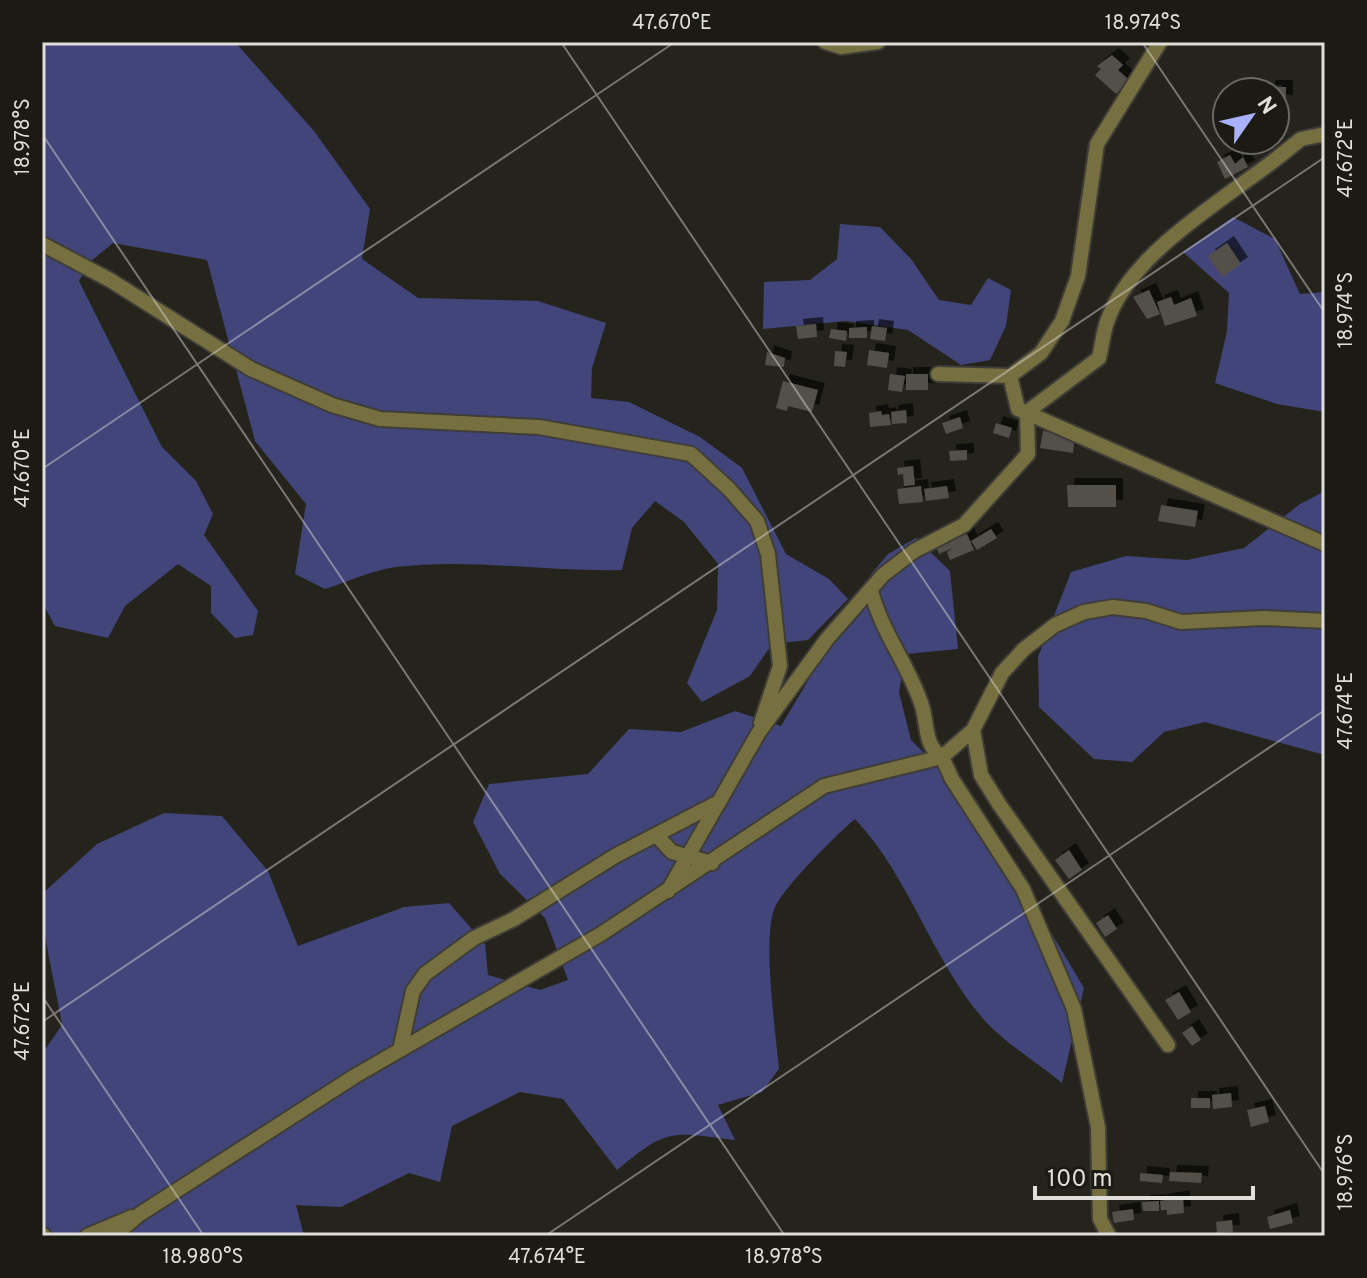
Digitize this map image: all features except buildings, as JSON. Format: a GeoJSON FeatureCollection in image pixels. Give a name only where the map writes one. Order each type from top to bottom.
{"type":"FeatureCollection","features":[{"type":"Feature","properties":{"kind":"street"},"geometry":{"type":"LineString","coordinates":[[825,42],[841,47],[878,42]]}},
{"type":"Feature","properties":{"kind":"street"},"geometry":{"type":"LineString","coordinates":[[938,374],[1010,376],[1041,353],[1062,321],[1078,276],[1097,144],[1160,42]]}},
{"type":"Feature","properties":{"kind":"street"},"geometry":{"type":"LineString","coordinates":[[1027,412],[1099,358],[1107,320],[1128,282],[1153,255],[1293,145],[1325,134]]}},
{"type":"Feature","properties":{"kind":"street"},"geometry":{"type":"LineString","coordinates":[[42,244],[110,280],[251,369],[332,405],[380,419],[539,427],[691,454],[729,489],[757,521],[768,554],[780,666],[767,698],[759,732]]}},
{"type":"Feature","properties":{"kind":"street"},"geometry":{"type":"LineString","coordinates":[[1010,376],[1018,409],[1325,544]]}},
{"type":"Feature","properties":{"kind":"street"},"geometry":{"type":"LineString","coordinates":[[667,892],[759,732],[827,639],[883,575],[914,551],[964,525],[1009,479],[1028,454],[1027,412]]}},
{"type":"Feature","properties":{"kind":"street"},"geometry":{"type":"LineString","coordinates":[[871,590],[875,606],[908,670],[923,708],[930,746],[942,757],[952,779],[1023,889],[1074,1009],[1098,1127],[1100,1219],[1109,1236]]}},
{"type":"Feature","properties":{"kind":"street"},"geometry":{"type":"LineString","coordinates":[[114,1236],[140,1214],[400,1050],[590,941],[824,786],[942,757],[973,730],[1002,673],[1024,649],[1055,625],[1084,612],[1113,607],[1146,611],[1181,622],[1264,618],[1325,621]]}},
{"type":"Feature","properties":{"kind":"street"},"geometry":{"type":"LineString","coordinates":[[973,730],[981,775],[993,795],[1168,1045]]}},
{"type":"Feature","properties":{"kind":"street"},"geometry":{"type":"LineString","coordinates":[[400,1050],[413,991],[425,974],[474,938],[514,919],[615,856],[715,804]]}},
{"type":"Feature","properties":{"kind":"street"},"geometry":{"type":"LineString","coordinates":[[657,836],[672,852],[712,863]]}},
{"type":"Feature","properties":{"kind":"street"},"geometry":{"type":"LineString","coordinates":[[87,1236],[140,1214]]}},
{"type":"Feature","properties":{"kind":"shaded area"},"geometry":{"type":"Polygon","coordinates":[[[42,42],[235,42],[314,131],[370,209],[362,259],[418,298],[538,301],[606,323],[592,368],[591,398],[629,402],[700,437],[742,468],[786,554],[829,579],[848,599],[808,640],[772,644],[750,676],[702,702],[687,683],[717,610],[718,564],[684,522],[655,501],[632,528],[622,570],[424,565],[378,571],[325,589],[295,574],[306,504],[255,441],[207,260],[113,243],[90,262],[79,281],[162,447],[196,481],[213,514],[204,535],[258,611],[253,635],[235,638],[211,613],[211,586],[178,564],[125,606],[108,638],[55,626],[42,602],[42,42]]]}},
{"type":"Feature","properties":{"kind":"shaded area"},"geometry":{"type":"Polygon","coordinates":[[[1233,217],[1275,239],[1300,294],[1325,292],[1325,412],[1277,404],[1215,383],[1227,331],[1229,293],[1183,252],[1233,217]]]}},
{"type":"Feature","properties":{"kind":"shaded area"},"geometry":{"type":"Polygon","coordinates":[[[840,224],[880,227],[911,259],[939,300],[971,305],[988,278],[1011,290],[1006,326],[990,360],[961,365],[908,330],[846,321],[763,329],[764,282],[810,280],[837,259],[840,224]]]}},
{"type":"Feature","properties":{"kind":"shaded area"},"geometry":{"type":"Polygon","coordinates":[[[1325,491],[1325,755],[1205,722],[1164,732],[1132,762],[1094,759],[1039,707],[1038,657],[1071,572],[1126,556],[1187,560],[1244,548],[1300,504],[1325,491]]]}},
{"type":"Feature","properties":{"kind":"shaded area"},"geometry":{"type":"Polygon","coordinates":[[[916,538],[950,571],[958,649],[906,654],[899,692],[911,740],[972,800],[1084,988],[1062,1083],[993,1029],[966,997],[891,867],[855,819],[801,873],[776,905],[772,918],[770,960],[779,1069],[762,1092],[718,1105],[735,1140],[697,1135],[671,1136],[648,1146],[617,1170],[563,1099],[520,1092],[452,1126],[440,1182],[409,1173],[341,1207],[296,1205],[304,1236],[42,1236],[42,1054],[62,1025],[46,943],[42,894],[97,844],[164,813],[222,816],[268,871],[298,946],[404,907],[449,903],[485,944],[488,975],[540,990],[568,980],[545,918],[500,874],[473,822],[489,784],[588,774],[629,729],[681,732],[735,711],[781,726],[872,573],[888,554],[916,538]]]}}]}
